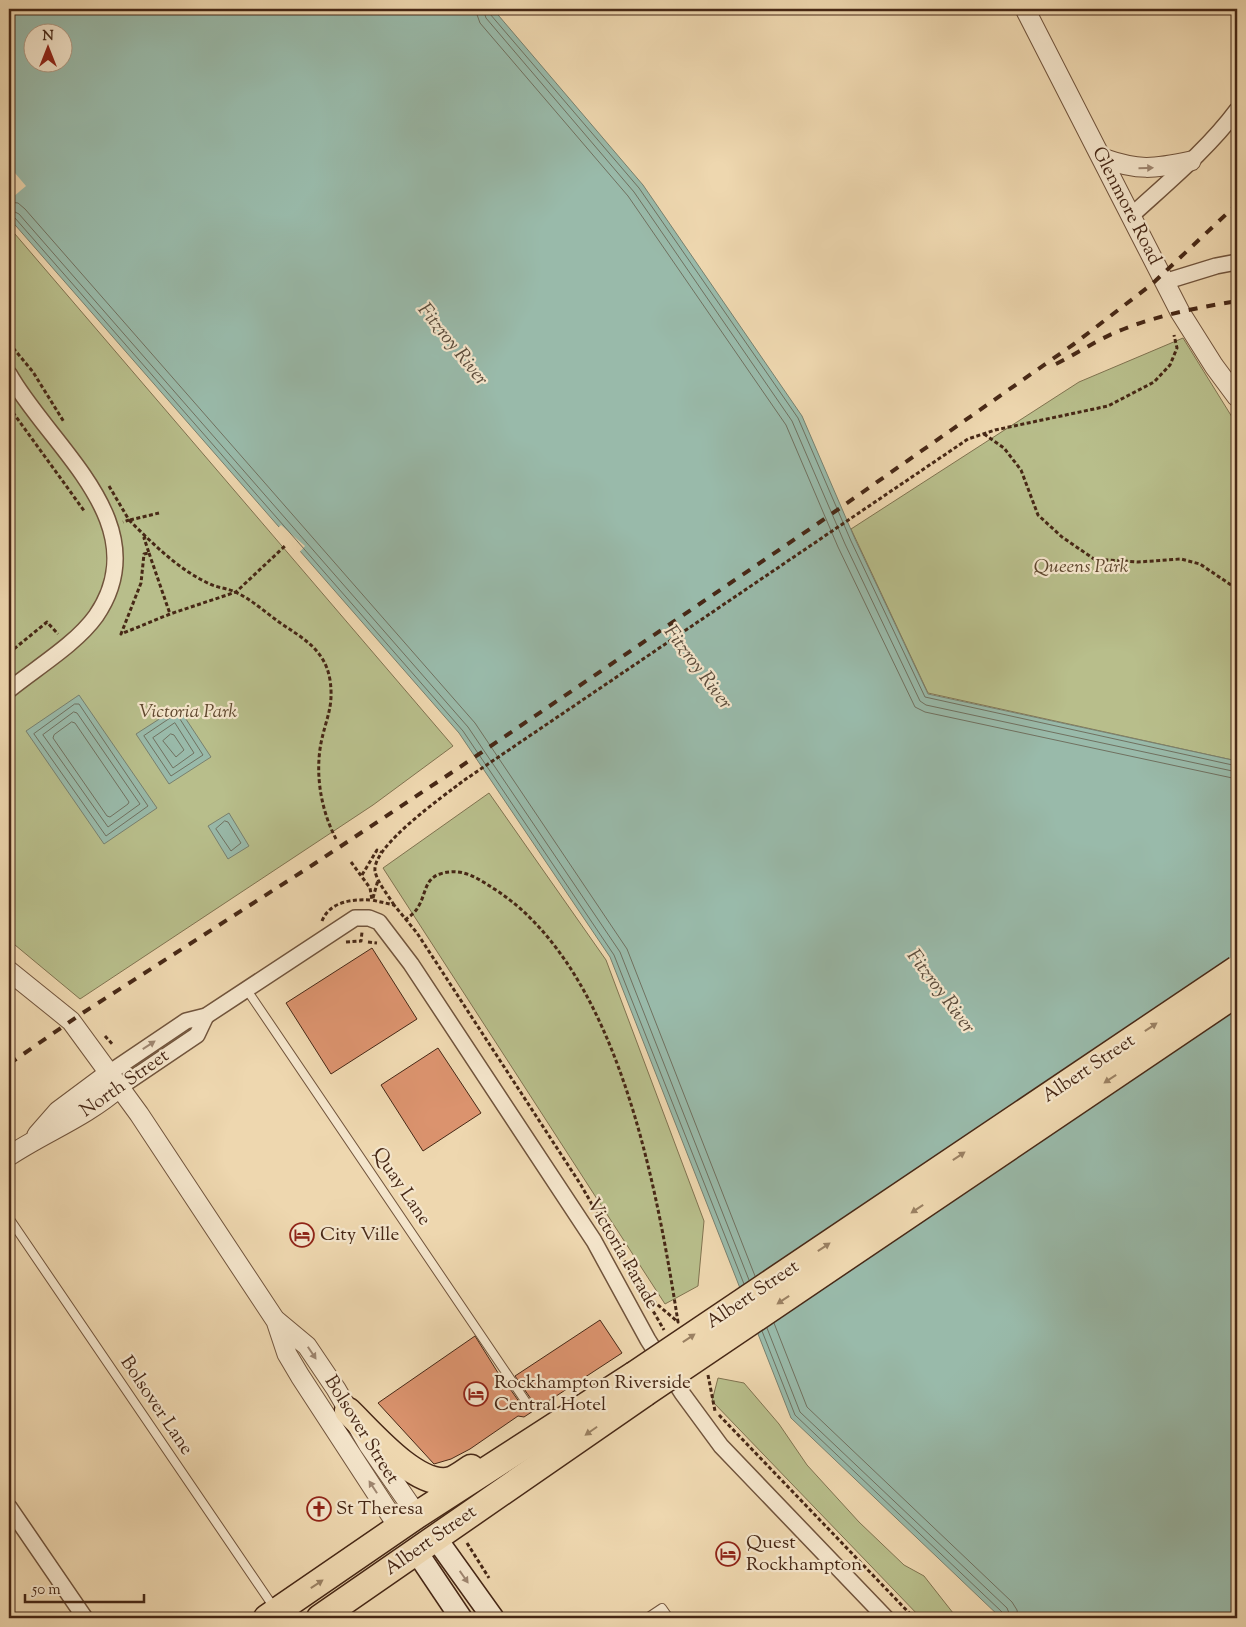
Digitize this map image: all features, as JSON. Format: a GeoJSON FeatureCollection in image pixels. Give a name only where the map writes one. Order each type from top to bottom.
{"type":"FeatureCollection","features":[{"type":"Feature","properties":{"kind":"highway","name":"Albert Street"},"geometry":{"type":"LineString","coordinates":[[320,1618],[426,1544],[640,1384],[1237,969]]}},
{"type":"Feature","properties":{"kind":"highway","name":"Albert Street"},"geometry":{"type":"LineString","coordinates":[[272,1615],[543,1432],[640,1384],[1237,993]]}},
{"type":"Feature","properties":{"kind":"highway"},"geometry":{"type":"LineString","coordinates":[[348,1410],[411,1470],[429,1478],[448,1481],[543,1432]]}},
{"type":"Feature","properties":{"kind":"highway","name":"Bolsover Street"},"geometry":{"type":"LineString","coordinates":[[408,1522],[426,1544]]}},
{"type":"Feature","properties":{"kind":"main road","name":"Bolsover Street"},"geometry":{"type":"LineString","coordinates":[[426,1544],[462,1618]]}},
{"type":"Feature","properties":{"kind":"main road","name":"Bolsover Street"},"geometry":{"type":"LineString","coordinates":[[426,1544],[493,1618]]}},
{"type":"Feature","properties":{"kind":"street","name":"Glenmore Road"},"geometry":{"type":"LineString","coordinates":[[1025,9],[1180,312],[1214,366],[1237,397]]}},
{"type":"Feature","properties":{"kind":"street"},"geometry":{"type":"LineString","coordinates":[[1132,215],[1191,161],[1227,124],[1237,110]]}},
{"type":"Feature","properties":{"kind":"street"},"geometry":{"type":"LineString","coordinates":[[1102,158],[1138,168],[1156,168],[1191,161]]}},
{"type":"Feature","properties":{"kind":"street"},"geometry":{"type":"LineString","coordinates":[[1164,282],[1209,268],[1237,262]]}},
{"type":"Feature","properties":{"kind":"street"},"geometry":{"type":"LineString","coordinates":[[9,374],[38,417],[99,498],[111,525],[115,552],[115,563],[110,584],[105,599],[95,616],[78,635],[9,690]]}},
{"type":"Feature","properties":{"kind":"street","name":"Victoria Parade"},"geometry":{"type":"LineString","coordinates":[[338,928],[355,918],[369,918],[379,922],[411,964],[594,1241],[648,1340],[682,1393],[721,1446],[886,1618]]}},
{"type":"Feature","properties":{"kind":"street","name":"North Street"},"geometry":{"type":"LineString","coordinates":[[9,1156],[33,1140],[70,1123],[102,1102],[114,1080],[197,1035],[206,1016],[338,928]]}},
{"type":"Feature","properties":{"kind":"street","name":"Bolsover Street"},"geometry":{"type":"LineString","coordinates":[[9,971],[70,1021],[114,1080],[276,1320],[306,1346],[368,1444],[408,1522]]}},
{"type":"Feature","properties":{"kind":"street","name":"Bolsover Street"},"geometry":{"type":"LineString","coordinates":[[276,1320],[287,1354],[300,1376],[408,1522]]}},
{"type":"Feature","properties":{"kind":"street"},"geometry":{"type":"LineString","coordinates":[[9,1507],[85,1618]]}},
{"type":"Feature","properties":{"kind":"lane","name":"Quay Lane"},"geometry":{"type":"LineString","coordinates":[[247,990],[526,1402]]}},
{"type":"Feature","properties":{"kind":"lane","name":"Bolsover Lane"},"geometry":{"type":"LineString","coordinates":[[9,1218],[272,1615]]}},
{"type":"Feature","properties":{"kind":"lane"},"geometry":{"type":"LineString","coordinates":[[647,1618],[662,1608],[669,1618]]}},
{"type":"Feature","properties":{"kind":"path"},"geometry":{"type":"LineString","coordinates":[[604,1226],[581,1185],[417,933],[394,905],[375,868],[381,852],[440,798],[968,439],[1108,406],[1154,382],[1170,365],[1177,348],[1170,321],[1180,312]]}},
{"type":"Feature","properties":{"kind":"path"},"geometry":{"type":"LineString","coordinates":[[9,407],[75,496],[87,517]]}},
{"type":"Feature","properties":{"kind":"path"},"geometry":{"type":"LineString","coordinates":[[983,434],[1004,448],[1020,470],[1038,515],[1062,537],[1094,559],[1138,562],[1181,559],[1200,564],[1237,588]]}},
{"type":"Feature","properties":{"kind":"path"},"geometry":{"type":"LineString","coordinates":[[159,513],[130,520],[146,537],[182,567],[210,584],[236,592],[304,637],[326,664],[330,679],[331,706],[320,745],[320,787],[326,820],[336,839]]}},
{"type":"Feature","properties":{"kind":"path"},"geometry":{"type":"LineString","coordinates":[[146,537],[144,538],[170,614]]}},
{"type":"Feature","properties":{"kind":"path"},"geometry":{"type":"LineString","coordinates":[[149,553],[144,554],[141,583],[121,634],[170,614],[236,592],[286,545]]}},
{"type":"Feature","properties":{"kind":"path"},"geometry":{"type":"LineString","coordinates":[[9,653],[47,622],[57,635],[63,630]]}},
{"type":"Feature","properties":{"kind":"path"},"geometry":{"type":"LineString","coordinates":[[362,875],[377,850],[381,852]]}},
{"type":"Feature","properties":{"kind":"path"},"geometry":{"type":"LineString","coordinates":[[351,862],[362,875],[371,892],[372,900]]}},
{"type":"Feature","properties":{"kind":"path"},"geometry":{"type":"LineString","coordinates":[[405,920],[420,905],[427,884],[434,877],[451,871],[461,872],[478,878],[522,908],[546,935],[575,975],[609,1042],[635,1123],[662,1224],[678,1322],[642,1292]]}},
{"type":"Feature","properties":{"kind":"path"},"geometry":{"type":"LineString","coordinates":[[372,900],[379,879]]}},
{"type":"Feature","properties":{"kind":"path"},"geometry":{"type":"LineString","coordinates":[[372,900],[394,905]]}},
{"type":"Feature","properties":{"kind":"path"},"geometry":{"type":"LineString","coordinates":[[361,941],[362,932]]}},
{"type":"Feature","properties":{"kind":"path"},"geometry":{"type":"LineString","coordinates":[[619,1251],[666,1334]]}},
{"type":"Feature","properties":{"kind":"path"},"geometry":{"type":"LineString","coordinates":[[705,1398],[744,1443],[823,1521],[914,1618]]}},
{"type":"Feature","properties":{"kind":"green space","name":"Victoria Park"},"geometry":{"type":"Polygon","coordinates":[[[9,227],[453,746],[373,805],[80,999],[9,940],[9,227]]]}},
{"type":"Feature","properties":{"kind":"green space","name":"Queens Park"},"geometry":{"type":"Polygon","coordinates":[[[1183,338],[1237,425],[1237,761],[928,693],[851,529],[1079,382],[1183,338]]]}},
{"type":"Feature","properties":{"kind":"green space"},"geometry":{"type":"Polygon","coordinates":[[[489,793],[606,960],[704,1221],[698,1286],[665,1304],[383,868],[489,793]]]}},
{"type":"Feature","properties":{"kind":"green space"},"geometry":{"type":"Polygon","coordinates":[[[718,1378],[744,1383],[779,1424],[807,1465],[859,1522],[904,1565],[924,1576],[957,1618],[921,1618],[712,1401],[718,1378]]]}},
{"type":"Feature","properties":{"kind":"water","name":"Fitzroy River"},"geometry":{"type":"Polygon","coordinates":[[[9,9],[493,9],[643,185],[802,416],[855,539],[928,694],[1237,761],[1237,1618],[1001,1618],[791,1418],[610,957],[459,733],[9,218],[9,9]]]}},
{"type":"Feature","properties":{"kind":"water"},"geometry":{"type":"Polygon","coordinates":[[[79,695],[157,808],[104,844],[26,731],[79,695]]]}},
{"type":"Feature","properties":{"kind":"water"},"geometry":{"type":"Polygon","coordinates":[[[178,707],[211,757],[169,784],[136,734],[178,707]]]}},
{"type":"Feature","properties":{"kind":"water"},"geometry":{"type":"Polygon","coordinates":[[[229,813],[249,846],[228,859],[208,826],[229,813]]]}},
{"type":"Feature","properties":{"kind":"pier"},"geometry":{"type":"Polygon","coordinates":[[[9,166],[26,186],[13,197],[9,192],[9,166]]]}},
{"type":"Feature","properties":{"kind":"pier"},"geometry":{"type":"Polygon","coordinates":[[[281,525],[305,546],[298,554],[277,529],[281,525]]]}},
{"type":"Feature","properties":{"kind":"building"},"geometry":{"type":"Polygon","coordinates":[[[372,948],[417,1019],[331,1074],[286,1003],[372,948]]]}},
{"type":"Feature","properties":{"kind":"building"},"geometry":{"type":"Polygon","coordinates":[[[438,1048],[481,1113],[423,1151],[381,1085],[438,1048]]]}},
{"type":"Feature","properties":{"kind":"building","name":"Rockhampton Riverside Central Hotel"},"geometry":{"type":"Polygon","coordinates":[[[600,1320],[622,1353],[524,1417],[518,1416],[470,1449],[451,1459],[434,1464],[378,1403],[475,1336],[505,1384],[522,1406],[529,1407],[531,1399],[515,1376],[600,1320]]]}},
{"type":"Feature","properties":{"kind":"railway"},"geometry":{"type":"LineString","coordinates":[[9,1064],[81,1014],[314,864],[460,767],[820,522],[1074,344],[1152,284],[1237,204]]}},
{"type":"Feature","properties":{"kind":"railway"},"geometry":{"type":"LineString","coordinates":[[1056,364],[1129,327],[1175,313],[1237,301]]}},
{"type":"Feature","properties":{"kind":"place","name":"City Ville"},"geometry":{"type":"Point","coordinates":[302,1235]}},
{"type":"Feature","properties":{"kind":"place","name":"Rockhampton Riverside Central Hotel"},"geometry":{"type":"Point","coordinates":[476,1394]}},
{"type":"Feature","properties":{"kind":"place","name":"St Theresa"},"geometry":{"type":"Point","coordinates":[319,1509]}},
{"type":"Feature","properties":{"kind":"place","name":"Quest Rockhampton"},"geometry":{"type":"Point","coordinates":[728,1554]}}]}
